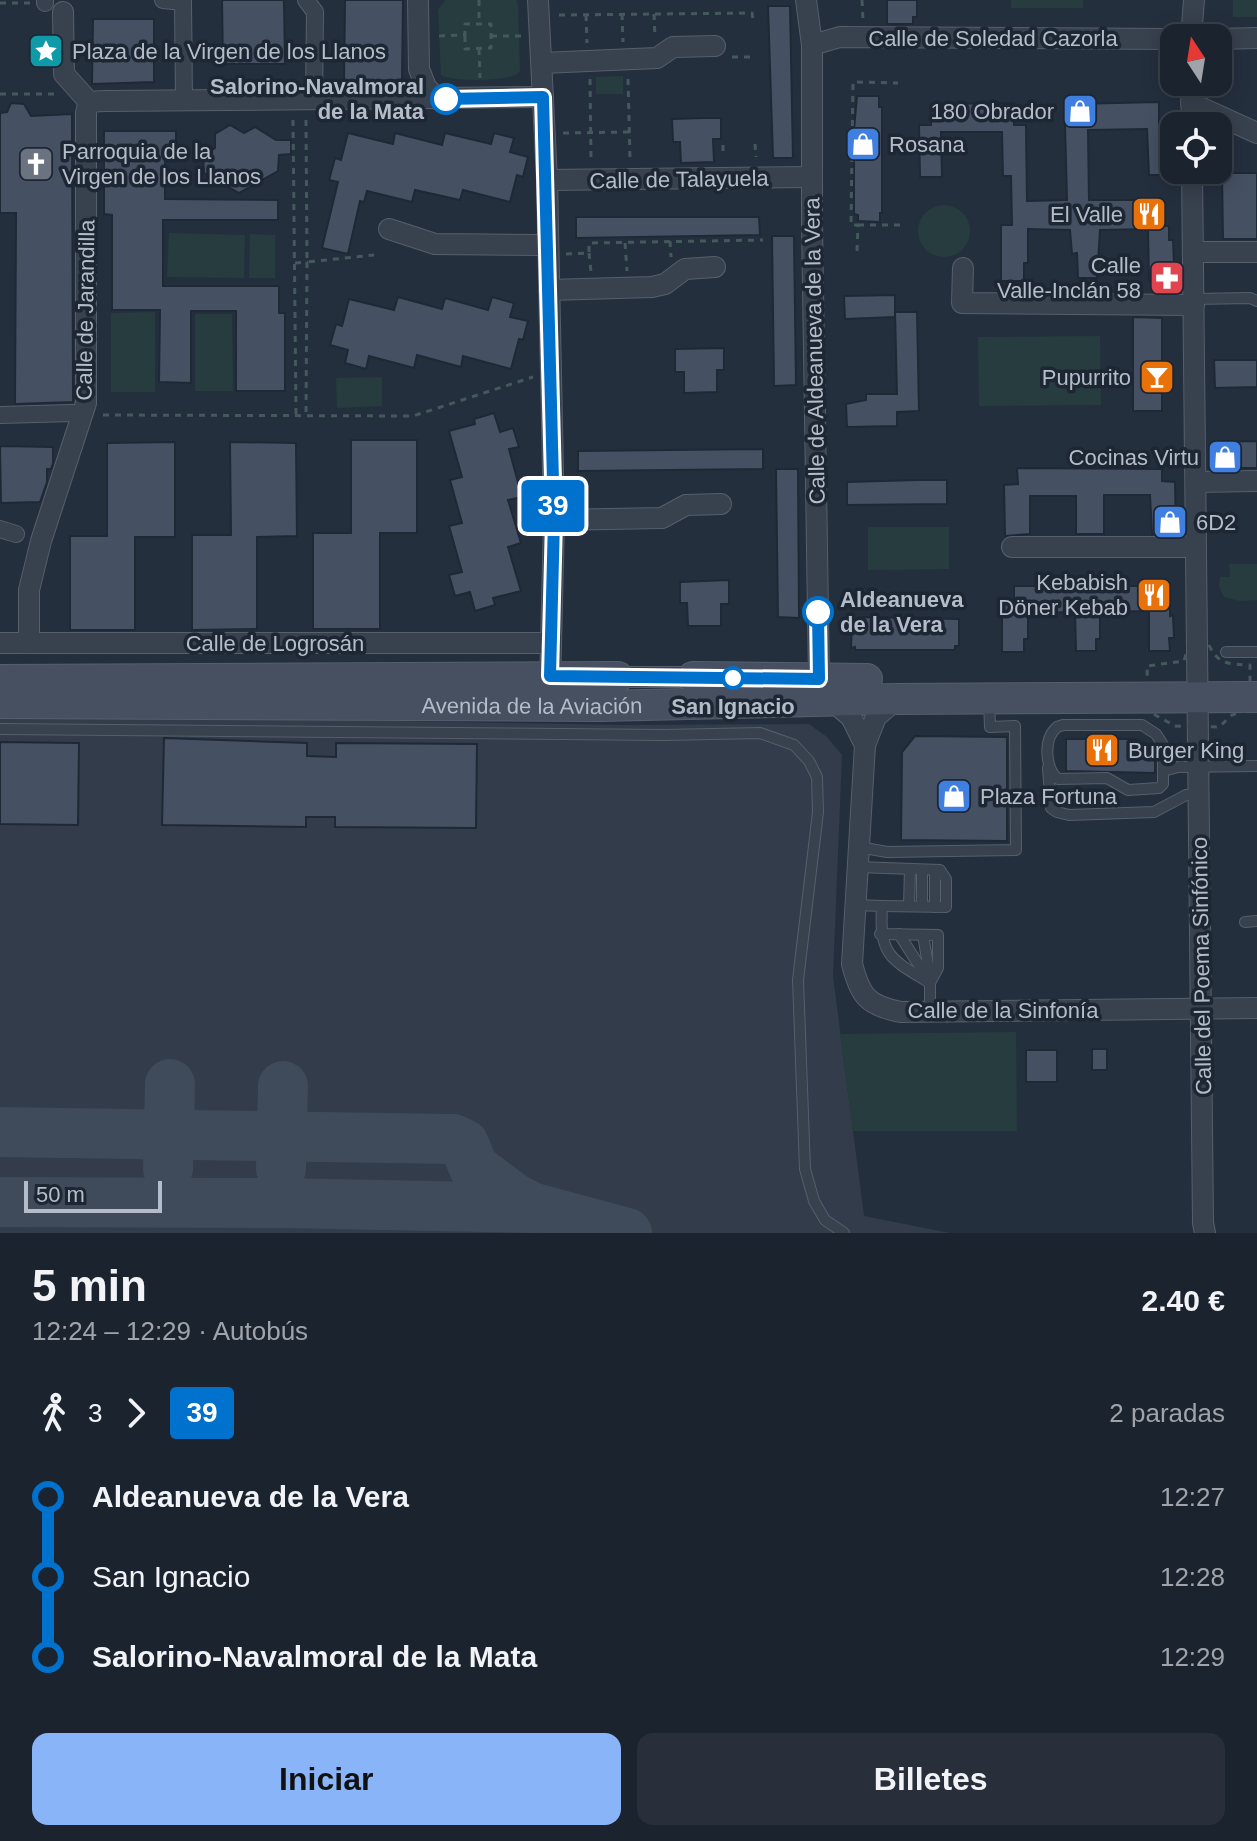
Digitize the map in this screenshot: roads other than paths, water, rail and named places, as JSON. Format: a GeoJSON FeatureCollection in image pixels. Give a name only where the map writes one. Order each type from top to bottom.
{"type":"FeatureCollection","features":[{"type":"Feature","properties":{"kind":"main road","name":"Avenida de la Aviación"},"geometry":{"type":"LineString","coordinates":[[0,680],[618,677]]}},
{"type":"Feature","properties":{"kind":"main road","name":"Avenida de la Aviación"},"geometry":{"type":"LineString","coordinates":[[693,677],[897,699],[1198,688],[1257,677]]}},
{"type":"Feature","properties":{"kind":"main road","name":"Avenida de la Aviación"},"geometry":{"type":"LineString","coordinates":[[0,703],[550,707],[825,690],[1198,688],[1257,697]]}},
{"type":"Feature","properties":{"kind":"street"},"geometry":{"type":"LineString","coordinates":[[163,0],[183,2],[184,101]]}},
{"type":"Feature","properties":{"kind":"street"},"geometry":{"type":"LineString","coordinates":[[306,0],[315,12],[310,106]]}},
{"type":"Feature","properties":{"kind":"street"},"geometry":{"type":"LineString","coordinates":[[418,0],[419,69],[426,87],[437,99]]}},
{"type":"Feature","properties":{"kind":"street"},"geometry":{"type":"LineString","coordinates":[[538,0],[553,249],[549,290],[554,520],[550,707]]}},
{"type":"Feature","properties":{"kind":"street","name":"Calle de Aldeanueva de la Vera"},"geometry":{"type":"LineString","coordinates":[[806,0],[812,45],[812,177],[825,690]]}},
{"type":"Feature","properties":{"kind":"street"},"geometry":{"type":"LineString","coordinates":[[1192,24],[1194,0]]}},
{"type":"Feature","properties":{"kind":"street"},"geometry":{"type":"LineString","coordinates":[[51,5],[64,74],[88,108],[184,101],[310,106],[543,97]]}},
{"type":"Feature","properties":{"kind":"street","name":"Calle de Soledad Cazorla"},"geometry":{"type":"LineString","coordinates":[[812,45],[840,37],[1160,39]]}},
{"type":"Feature","properties":{"kind":"street"},"geometry":{"type":"LineString","coordinates":[[1232,39],[1257,38]]}},
{"type":"Feature","properties":{"kind":"street"},"geometry":{"type":"LineString","coordinates":[[542,63],[657,58],[673,47],[724,52]]}},
{"type":"Feature","properties":{"kind":"street"},"geometry":{"type":"LineString","coordinates":[[1191,96],[1191,112]]}},
{"type":"Feature","properties":{"kind":"street"},"geometry":{"type":"LineString","coordinates":[[1191,103],[1257,133]]}},
{"type":"Feature","properties":{"kind":"street","name":"Calle de Jarandilla"},"geometry":{"type":"LineString","coordinates":[[29,643],[29,590],[86,403],[88,108]]}},
{"type":"Feature","properties":{"kind":"street","name":"Calle de Talayuela"},"geometry":{"type":"LineString","coordinates":[[547,180],[812,177]]}},
{"type":"Feature","properties":{"kind":"street","name":"Calle del Poema Sinfónico"},"geometry":{"type":"LineString","coordinates":[[1192,184],[1205,1233]]}},
{"type":"Feature","properties":{"kind":"street"},"geometry":{"type":"LineString","coordinates":[[389,229],[435,244],[553,249]]}},
{"type":"Feature","properties":{"kind":"street"},"geometry":{"type":"LineString","coordinates":[[1193,252],[1257,252]]}},
{"type":"Feature","properties":{"kind":"street"},"geometry":{"type":"LineString","coordinates":[[549,290],[652,287],[665,284],[685,269],[715,267]]}},
{"type":"Feature","properties":{"kind":"street"},"geometry":{"type":"LineString","coordinates":[[963,268],[962,303],[1194,302]]}},
{"type":"Feature","properties":{"kind":"street"},"geometry":{"type":"LineString","coordinates":[[0,415],[72,413]]}},
{"type":"Feature","properties":{"kind":"street"},"geometry":{"type":"LineString","coordinates":[[1196,482],[1257,481]]}},
{"type":"Feature","properties":{"kind":"street"},"geometry":{"type":"LineString","coordinates":[[554,520],[662,518],[686,505],[721,504]]}},
{"type":"Feature","properties":{"kind":"street"},"geometry":{"type":"LineString","coordinates":[[1012,547],[1196,547]]}},
{"type":"Feature","properties":{"kind":"street","name":"Calle de Logrosán"},"geometry":{"type":"LineString","coordinates":[[0,643],[551,643]]}},
{"type":"Feature","properties":{"kind":"street","name":"Avenida de la Aviación"},"geometry":{"type":"LineString","coordinates":[[618,677],[693,677]]}},
{"type":"Feature","properties":{"kind":"street"},"geometry":{"type":"LineString","coordinates":[[825,690],[851,717],[865,745]]}},
{"type":"Feature","properties":{"kind":"street","name":"Calle de la Sinfonía"},"geometry":{"type":"LineString","coordinates":[[897,699],[876,717],[865,745],[852,964],[867,1000],[882,1008],[901,1012],[1257,1008]]}},
{"type":"Feature","properties":{"kind":"lane"},"geometry":{"type":"LineString","coordinates":[[1194,302],[1250,298],[1257,301]]}},
{"type":"Feature","properties":{"kind":"lane"},"geometry":{"type":"LineString","coordinates":[[1226,652],[1257,652]]}},
{"type":"Feature","properties":{"kind":"lane"},"geometry":{"type":"LineString","coordinates":[[858,857],[887,852],[1016,850],[1015,726],[990,727],[989,698]]}},
{"type":"Feature","properties":{"kind":"lane"},"geometry":{"type":"LineString","coordinates":[[1199,794],[1186,795],[1154,812],[1069,815],[1057,812],[1051,808],[1048,798],[1049,737],[1063,725],[1142,725],[1156,734],[1163,747],[1173,754],[1199,761],[1257,766]]}},
{"type":"Feature","properties":{"kind":"lane"},"geometry":{"type":"LineString","coordinates":[[0,729],[655,735],[760,733],[794,745],[809,761],[817,777],[818,812],[798,980],[805,1169],[814,1201],[825,1220],[844,1233]]}},
{"type":"Feature","properties":{"kind":"lane"},"geometry":{"type":"LineString","coordinates":[[1163,747],[1164,808]]}},
{"type":"Feature","properties":{"kind":"lane"},"geometry":{"type":"LineString","coordinates":[[1163,771],[1199,761]]}},
{"type":"Feature","properties":{"kind":"lane"},"geometry":{"type":"LineString","coordinates":[[1048,766],[1058,779],[1107,778],[1128,790],[1159,788],[1163,784]]}},
{"type":"Feature","properties":{"kind":"lane"},"geometry":{"type":"LineString","coordinates":[[856,905],[946,907],[946,879],[940,870],[910,869],[858,857]]}},
{"type":"Feature","properties":{"kind":"lane"},"geometry":{"type":"LineString","coordinates":[[909,906],[910,869]]}},
{"type":"Feature","properties":{"kind":"lane"},"geometry":{"type":"LineString","coordinates":[[922,870],[922,906]]}},
{"type":"Feature","properties":{"kind":"lane"},"geometry":{"type":"LineString","coordinates":[[882,906],[880,934],[886,950],[903,967],[930,983]]}},
{"type":"Feature","properties":{"kind":"lane"},"geometry":{"type":"LineString","coordinates":[[880,934],[938,935],[938,968],[930,983],[930,1011]]}},
{"type":"Feature","properties":{"kind":"lane"},"geometry":{"type":"LineString","coordinates":[[899,934],[930,983]]}},
{"type":"Feature","properties":{"kind":"place","name":"Plaza de la Virgen de los Llanos"},"geometry":{"type":"Point","coordinates":[46,51]}},
{"type":"Feature","properties":{"kind":"place","name":"Salorino-Navalmoral de la Mata"},"geometry":{"type":"Point","coordinates":[446,99]}},
{"type":"Feature","properties":{"kind":"place","name":"180 Obrador"},"geometry":{"type":"Point","coordinates":[1080,111]}},
{"type":"Feature","properties":{"kind":"place","name":"Rosana"},"geometry":{"type":"Point","coordinates":[863,144]}},
{"type":"Feature","properties":{"kind":"place","name":"Parroquia de la Virgen de los Llanos"},"geometry":{"type":"Point","coordinates":[36,164]}},
{"type":"Feature","properties":{"kind":"place","name":"El Valle"},"geometry":{"type":"Point","coordinates":[1149,214]}},
{"type":"Feature","properties":{"kind":"place","name":"Calle Valle-Inclán 58"},"geometry":{"type":"Point","coordinates":[1167,278]}},
{"type":"Feature","properties":{"kind":"place","name":"Pupurrito"},"geometry":{"type":"Point","coordinates":[1157,377]}},
{"type":"Feature","properties":{"kind":"place","name":"Cocinas Virtu"},"geometry":{"type":"Point","coordinates":[1225,457]}},
{"type":"Feature","properties":{"kind":"place","name":"6D2"},"geometry":{"type":"Point","coordinates":[1170,522]}},
{"type":"Feature","properties":{"kind":"place","name":"Kebabish Döner Kebab"},"geometry":{"type":"Point","coordinates":[1154,595]}},
{"type":"Feature","properties":{"kind":"place","name":"Aldeanueva de la Vera"},"geometry":{"type":"Point","coordinates":[818,612]}},
{"type":"Feature","properties":{"kind":"place","name":"San Ignacio"},"geometry":{"type":"Point","coordinates":[733,678]}},
{"type":"Feature","properties":{"kind":"place","name":"Burger King"},"geometry":{"type":"Point","coordinates":[1102,750]}},
{"type":"Feature","properties":{"kind":"place","name":"Plaza Fortuna"},"geometry":{"type":"Point","coordinates":[954,796]}}]}
